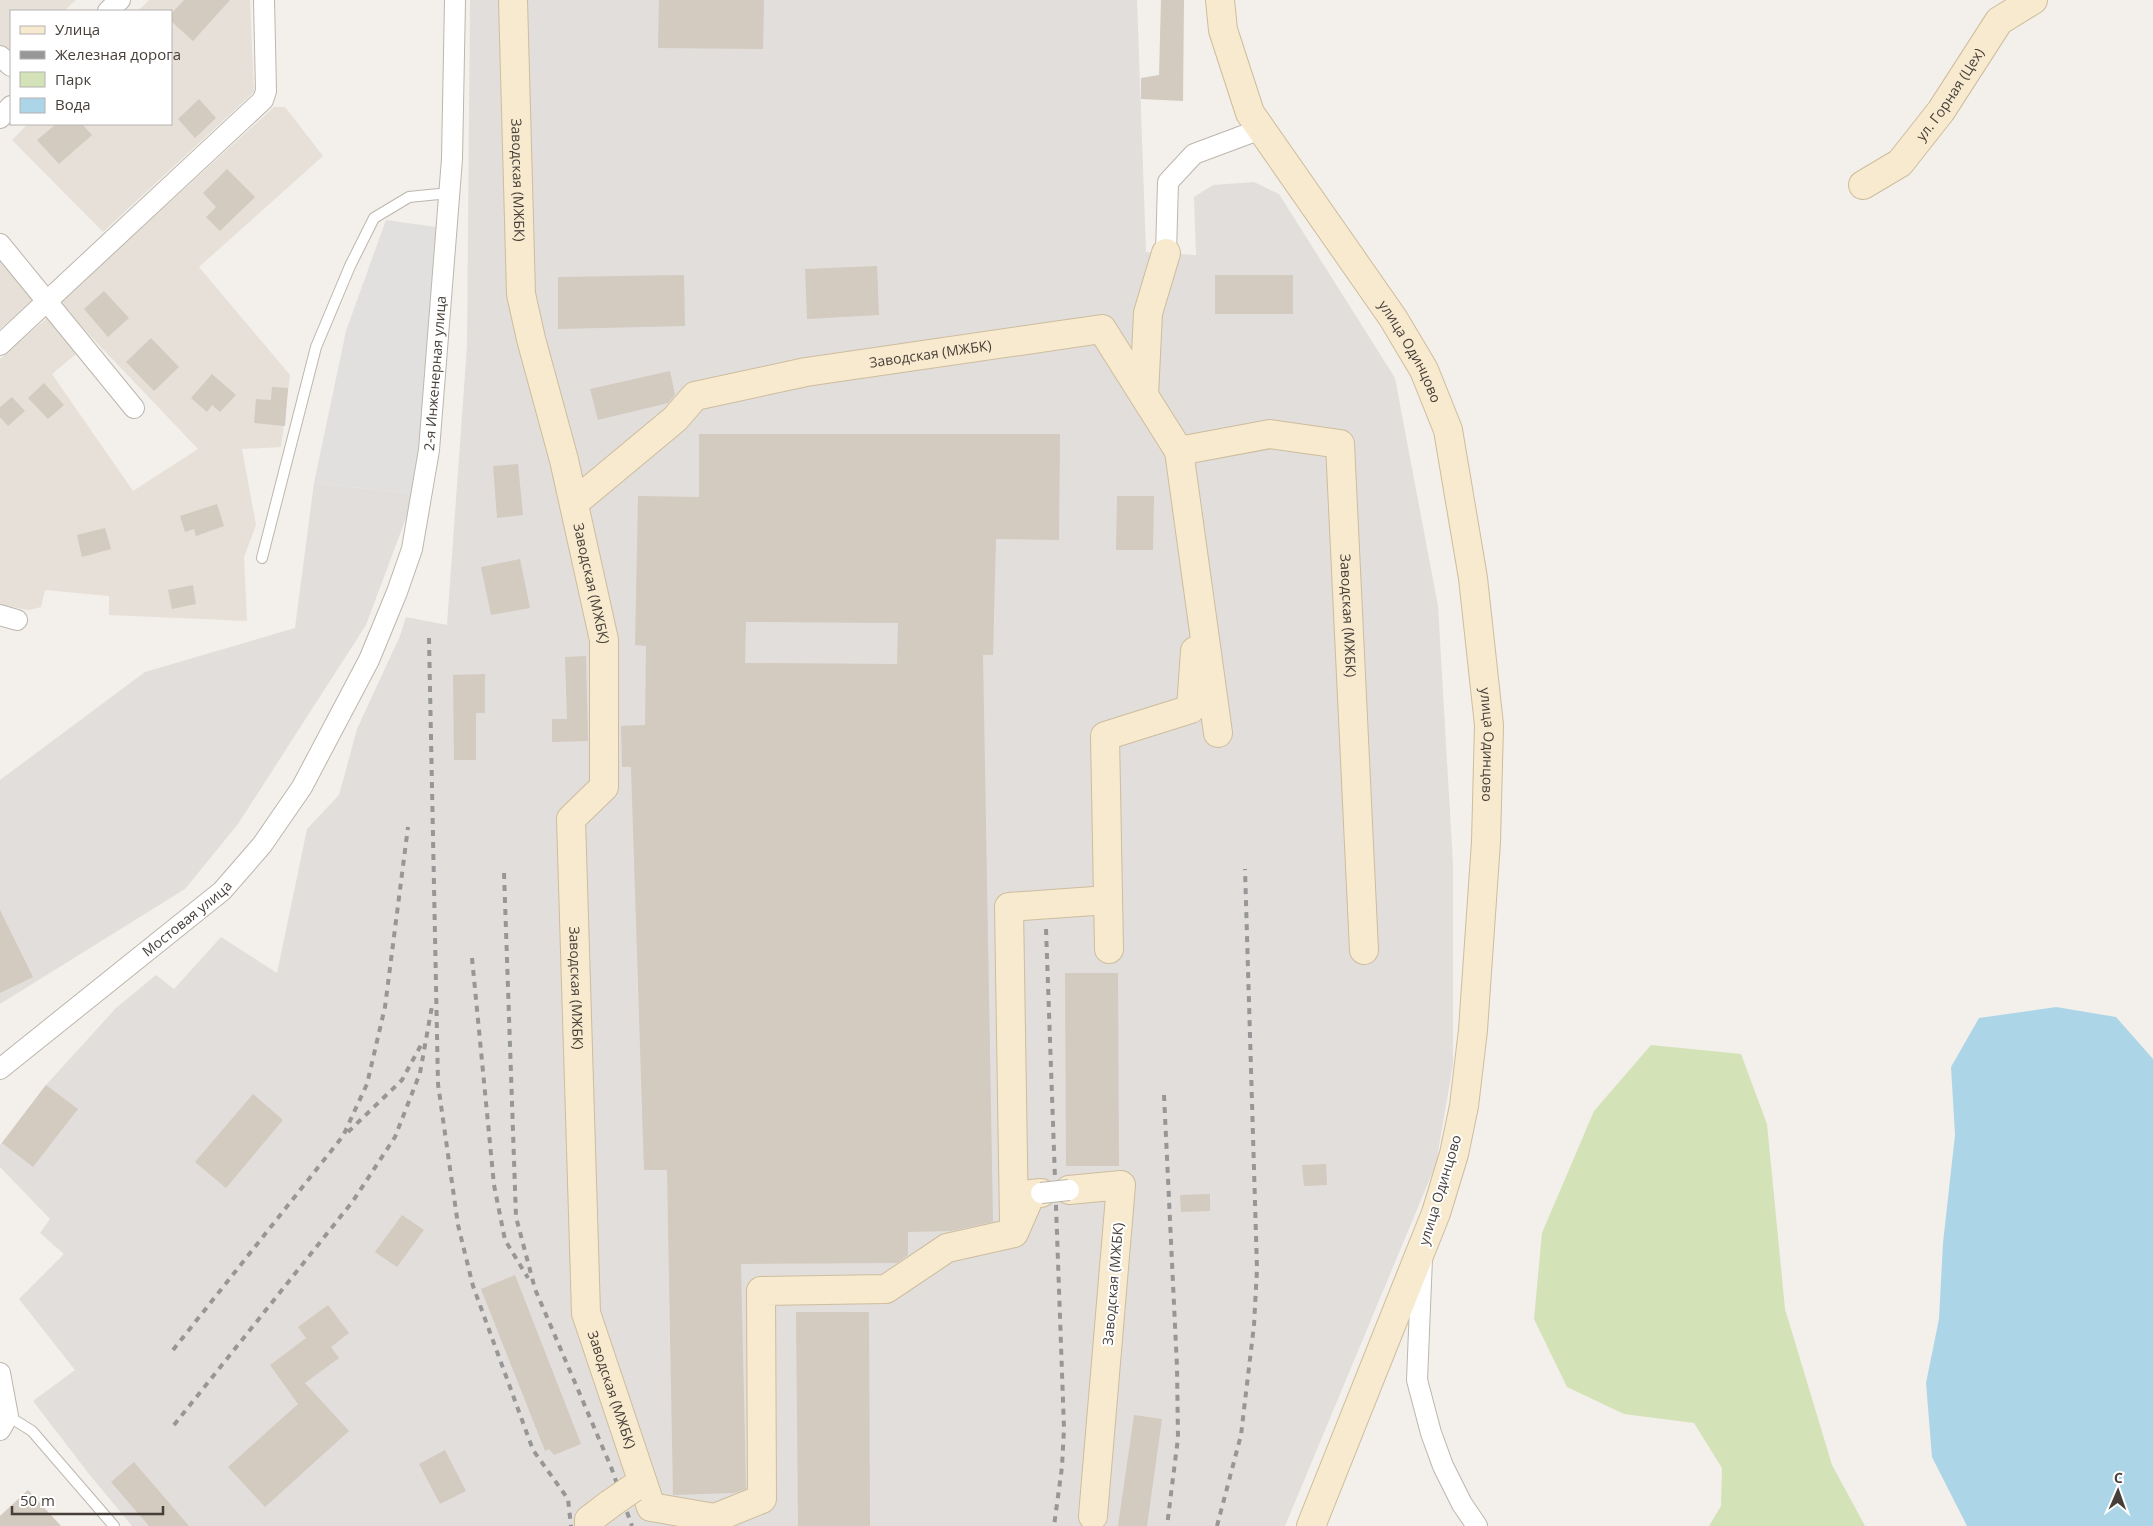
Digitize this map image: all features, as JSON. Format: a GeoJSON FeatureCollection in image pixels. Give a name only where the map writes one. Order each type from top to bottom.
{"type":"FeatureCollection","features":[{"type":"Feature","properties":{"kind":"street"},"geometry":{"type":"LineString","coordinates":[[109,10],[120,0]]}},
{"type":"Feature","properties":{"kind":"street"},"geometry":{"type":"LineString","coordinates":[[0,345],[263,100],[266,91],[264,0]]}},
{"type":"Feature","properties":{"kind":"street","name":"2-я Инженерная улица"},"geometry":{"type":"LineString","coordinates":[[333,729],[369,660],[397,592],[412,549],[429,450],[450,193],[455,0]]}},
{"type":"Feature","properties":{"kind":"street","name":"Заводская (МЖБК)"},"geometry":{"type":"LineString","coordinates":[[513,0],[521,294],[574,503],[604,640],[604,787],[571,819],[586,1313],[638,1485],[650,1507],[715,1518],[762,1498],[761,1291],[886,1289],[947,1248],[1014,1232],[1031,1194],[1121,1185],[1093,1516]]}},
{"type":"Feature","properties":{"kind":"street","name":"улица Одинцово"},"geometry":{"type":"LineString","coordinates":[[1220,0],[1223,30],[1238,82],[1250,113],[1393,318],[1424,370],[1448,430],[1473,578],[1489,725],[1486,842],[1473,1030],[1464,1106],[1454,1154],[1423,1248],[1350,1424],[1311,1526]]}},
{"type":"Feature","properties":{"kind":"street","name":"ул. Горная (Цех)"},"geometry":{"type":"LineString","coordinates":[[1863,185],[1900,163],[1940,111],[1999,21],[2033,0]]}},
{"type":"Feature","properties":{"kind":"street"},"geometry":{"type":"LineString","coordinates":[[0,56],[10,65]]}},
{"type":"Feature","properties":{"kind":"street"},"geometry":{"type":"LineString","coordinates":[[0,118],[10,107]]}},
{"type":"Feature","properties":{"kind":"street"},"geometry":{"type":"LineString","coordinates":[[1144,395],[1148,313],[1166,253],[1168,182],[1194,154],[1261,129]]}},
{"type":"Feature","properties":{"kind":"street"},"geometry":{"type":"LineString","coordinates":[[0,244],[134,408]]}},
{"type":"Feature","properties":{"kind":"street","name":"Заводская (МЖБК)"},"geometry":{"type":"LineString","coordinates":[[574,503],[675,419],[695,396],[806,372],[1102,330],[1179,451],[1218,733]]}},
{"type":"Feature","properties":{"kind":"street","name":"Заводская (МЖБК)"},"geometry":{"type":"LineString","coordinates":[[1179,451],[1270,434],[1340,444],[1364,950]]}},
{"type":"Feature","properties":{"kind":"street","name":"Заводская (МЖБК)"},"geometry":{"type":"LineString","coordinates":[[1109,949],[1105,736],[1191,709],[1199,592]]}},
{"type":"Feature","properties":{"kind":"street","name":"Мостовая улица"},"geometry":{"type":"LineString","coordinates":[[0,1069],[222,891],[267,838],[302,787],[333,729]]}},
{"type":"Feature","properties":{"kind":"street"},"geometry":{"type":"LineString","coordinates":[[1014,1232],[1009,907],[1108,900]]}},
{"type":"Feature","properties":{"kind":"street"},"geometry":{"type":"LineString","coordinates":[[1423,1248],[1418,1380],[1431,1433],[1444,1466],[1462,1504],[1477,1526]]}},
{"type":"Feature","properties":{"kind":"street"},"geometry":{"type":"LineString","coordinates":[[0,1373],[4,1423]]}},
{"type":"Feature","properties":{"kind":"street"},"geometry":{"type":"LineString","coordinates":[[589,1526],[589,1520],[638,1485]]}},
{"type":"Feature","properties":{"kind":"lane"},"geometry":{"type":"LineString","coordinates":[[262,558],[316,347],[350,266],[374,218],[410,197],[450,193]]}},
{"type":"Feature","properties":{"kind":"lane"},"geometry":{"type":"LineString","coordinates":[[4,1423],[32,1431],[114,1526]]}},
{"type":"Feature","properties":{"kind":"shaded area"},"geometry":{"type":"Polygon","coordinates":[[[0,0],[76,0],[65,10],[10,10],[10,63],[0,73],[0,0]]]}},
{"type":"Feature","properties":{"kind":"shaded area"},"geometry":{"type":"Polygon","coordinates":[[[149,0],[250,0],[254,92],[103,232],[12,140],[27,125],[172,125],[172,10],[139,10],[149,0]]]}},
{"type":"Feature","properties":{"kind":"shaded area"},"geometry":{"type":"Polygon","coordinates":[[[470,0],[1137,0],[1146,252],[1196,255],[1194,197],[1213,185],[1254,182],[1279,194],[1395,378],[1438,606],[1453,864],[1453,1064],[1436,1164],[1285,1526],[132,1526],[33,1401],[75,1370],[19,1299],[64,1254],[40,1233],[50,1219],[0,1167],[0,1145],[46,1085],[116,1008],[156,975],[174,989],[221,937],[277,973],[307,829],[339,795],[357,729],[400,636],[406,617],[447,625],[467,346],[470,0]]]}},
{"type":"Feature","properties":{"kind":"shaded area"},"geometry":{"type":"Polygon","coordinates":[[[274,107],[285,107],[323,156],[199,267],[290,375],[281,447],[242,449],[256,525],[244,557],[247,621],[109,615],[109,596],[45,590],[41,607],[29,610],[0,605],[0,359],[48,317],[76,354],[52,374],[133,491],[198,449],[59,303],[274,107]]]}},
{"type":"Feature","properties":{"kind":"shaded area"},"geometry":{"type":"Polygon","coordinates":[[[386,220],[436,227],[415,494],[314,483],[346,331],[386,220]]]}},
{"type":"Feature","properties":{"kind":"shaded area"},"geometry":{"type":"Polygon","coordinates":[[[0,256],[37,298],[0,329],[0,256]]]}},
{"type":"Feature","properties":{"kind":"shaded area"},"geometry":{"type":"Polygon","coordinates":[[[314,483],[415,494],[366,625],[238,824],[185,889],[0,1004],[0,780],[145,672],[295,628],[314,483]]]}},
{"type":"Feature","properties":{"kind":"green space"},"geometry":{"type":"Polygon","coordinates":[[[1651,1045],[1741,1054],[1767,1124],[1785,1309],[1832,1465],[1865,1526],[1709,1526],[1721,1506],[1722,1468],[1694,1423],[1624,1414],[1567,1387],[1534,1319],[1542,1233],[1594,1111],[1651,1045]]]}},
{"type":"Feature","properties":{"kind":"water"},"geometry":{"type":"Polygon","coordinates":[[[2056,1007],[2116,1017],[2153,1059],[2153,1526],[1967,1526],[1932,1457],[1926,1383],[1939,1319],[1943,1243],[1955,1135],[1951,1067],[1979,1018],[2056,1007]]]}},
{"type":"Feature","properties":{"kind":"building"},"geometry":{"type":"Polygon","coordinates":[[[184,0],[230,0],[193,41],[172,22],[172,13],[184,0]]]}},
{"type":"Feature","properties":{"kind":"building"},"geometry":{"type":"Polygon","coordinates":[[[659,0],[764,0],[763,49],[658,48],[659,0]]]}},
{"type":"Feature","properties":{"kind":"building"},"geometry":{"type":"Polygon","coordinates":[[[1161,0],[1184,0],[1183,101],[1141,99],[1141,78],[1159,75],[1161,0]]]}},
{"type":"Feature","properties":{"kind":"building"},"geometry":{"type":"Polygon","coordinates":[[[199,99],[216,118],[195,138],[178,119],[199,99]]]}},
{"type":"Feature","properties":{"kind":"building"},"geometry":{"type":"Polygon","coordinates":[[[55,125],[83,125],[92,135],[59,164],[37,140],[55,125]]]}},
{"type":"Feature","properties":{"kind":"building"},"geometry":{"type":"Polygon","coordinates":[[[227,169],[255,197],[220,231],[206,217],[216,207],[203,193],[227,169]]]}},
{"type":"Feature","properties":{"kind":"building"},"geometry":{"type":"Polygon","coordinates":[[[877,266],[879,315],[807,319],[805,269],[877,266]]]}},
{"type":"Feature","properties":{"kind":"building"},"geometry":{"type":"Polygon","coordinates":[[[684,275],[685,326],[558,329],[558,277],[684,275]]]}},
{"type":"Feature","properties":{"kind":"building"},"geometry":{"type":"Polygon","coordinates":[[[1215,275],[1293,275],[1293,314],[1215,314],[1215,275]]]}},
{"type":"Feature","properties":{"kind":"building"},"geometry":{"type":"Polygon","coordinates":[[[104,291],[129,318],[108,337],[84,309],[104,291]]]}},
{"type":"Feature","properties":{"kind":"building"},"geometry":{"type":"Polygon","coordinates":[[[151,338],[179,367],[154,391],[126,362],[151,338]]]}},
{"type":"Feature","properties":{"kind":"building"},"geometry":{"type":"Polygon","coordinates":[[[670,371],[675,395],[668,403],[598,420],[590,389],[670,371]]]}},
{"type":"Feature","properties":{"kind":"building"},"geometry":{"type":"Polygon","coordinates":[[[212,374],[236,395],[220,412],[212,405],[207,412],[191,398],[212,374]]]}},
{"type":"Feature","properties":{"kind":"building"},"geometry":{"type":"Polygon","coordinates":[[[44,383],[64,405],[48,419],[28,398],[44,383]]]}},
{"type":"Feature","properties":{"kind":"building"},"geometry":{"type":"Polygon","coordinates":[[[272,387],[288,388],[285,426],[254,423],[256,399],[271,400],[272,387]]]}},
{"type":"Feature","properties":{"kind":"building"},"geometry":{"type":"Polygon","coordinates":[[[12,397],[25,411],[8,426],[0,417],[0,407],[12,397]]]}},
{"type":"Feature","properties":{"kind":"building"},"geometry":{"type":"Polygon","coordinates":[[[699,434],[1060,434],[1059,540],[996,539],[993,655],[983,655],[993,1222],[951,1231],[908,1232],[908,1255],[897,1263],[741,1264],[746,1489],[734,1493],[673,1495],[667,1170],[644,1170],[631,767],[622,767],[621,726],[645,725],[646,646],[635,645],[638,496],[699,497],[699,434]],[[746,622],[745,663],[897,664],[898,623],[746,622]]]}},
{"type":"Feature","properties":{"kind":"building"},"geometry":{"type":"Polygon","coordinates":[[[518,464],[523,515],[497,518],[493,466],[518,464]]]}},
{"type":"Feature","properties":{"kind":"building"},"geometry":{"type":"Polygon","coordinates":[[[1117,496],[1154,496],[1153,550],[1116,550],[1117,496]]]}},
{"type":"Feature","properties":{"kind":"building"},"geometry":{"type":"Polygon","coordinates":[[[217,504],[224,526],[196,536],[194,529],[185,532],[180,516],[217,504]]]}},
{"type":"Feature","properties":{"kind":"building"},"geometry":{"type":"Polygon","coordinates":[[[105,528],[111,549],[82,557],[77,535],[105,528]]]}},
{"type":"Feature","properties":{"kind":"building"},"geometry":{"type":"Polygon","coordinates":[[[520,559],[530,608],[491,615],[481,567],[520,559]]]}},
{"type":"Feature","properties":{"kind":"building"},"geometry":{"type":"Polygon","coordinates":[[[193,585],[196,604],[172,609],[168,590],[193,585]]]}},
{"type":"Feature","properties":{"kind":"building"},"geometry":{"type":"Polygon","coordinates":[[[586,656],[588,741],[552,742],[552,719],[567,719],[565,657],[586,656]]]}},
{"type":"Feature","properties":{"kind":"building"},"geometry":{"type":"Polygon","coordinates":[[[485,674],[485,713],[476,713],[476,760],[454,760],[453,675],[485,674]]]}},
{"type":"Feature","properties":{"kind":"building"},"geometry":{"type":"Polygon","coordinates":[[[0,910],[33,977],[0,993],[0,910]]]}},
{"type":"Feature","properties":{"kind":"building"},"geometry":{"type":"Polygon","coordinates":[[[1065,973],[1118,973],[1119,1166],[1066,1166],[1065,973]]]}},
{"type":"Feature","properties":{"kind":"building"},"geometry":{"type":"Polygon","coordinates":[[[46,1085],[78,1109],[33,1167],[2,1143],[46,1085]]]}},
{"type":"Feature","properties":{"kind":"building"},"geometry":{"type":"Polygon","coordinates":[[[253,1094],[283,1120],[226,1188],[195,1162],[253,1094]]]}},
{"type":"Feature","properties":{"kind":"building"},"geometry":{"type":"Polygon","coordinates":[[[1326,1164],[1327,1185],[1304,1186],[1302,1165],[1326,1164]]]}},
{"type":"Feature","properties":{"kind":"building"},"geometry":{"type":"Polygon","coordinates":[[[1210,1194],[1210,1211],[1181,1212],[1180,1195],[1210,1194]]]}},
{"type":"Feature","properties":{"kind":"building"},"geometry":{"type":"Polygon","coordinates":[[[402,1215],[424,1230],[397,1267],[375,1252],[402,1215]]]}},
{"type":"Feature","properties":{"kind":"building"},"geometry":{"type":"Polygon","coordinates":[[[515,1275],[581,1444],[554,1455],[549,1449],[545,1451],[481,1289],[515,1275]]]}},
{"type":"Feature","properties":{"kind":"building"},"geometry":{"type":"Polygon","coordinates":[[[328,1305],[349,1333],[331,1347],[339,1358],[305,1383],[349,1431],[265,1507],[228,1467],[298,1404],[270,1365],[306,1338],[298,1327],[328,1305]]]}},
{"type":"Feature","properties":{"kind":"building"},"geometry":{"type":"Polygon","coordinates":[[[796,1312],[869,1312],[870,1526],[798,1526],[796,1312]]]}},
{"type":"Feature","properties":{"kind":"building"},"geometry":{"type":"Polygon","coordinates":[[[1134,1415],[1162,1419],[1147,1526],[1118,1526],[1134,1415]]]}},
{"type":"Feature","properties":{"kind":"building"},"geometry":{"type":"Polygon","coordinates":[[[445,1450],[466,1491],[440,1504],[419,1464],[445,1450]]]}},
{"type":"Feature","properties":{"kind":"building"},"geometry":{"type":"Polygon","coordinates":[[[134,1462],[189,1526],[149,1526],[111,1482],[134,1462]]]}},
{"type":"Feature","properties":{"kind":"building"},"geometry":{"type":"Polygon","coordinates":[[[28,1490],[61,1526],[0,1526],[0,1516],[28,1490]]]}},
{"type":"Feature","properties":{"kind":"railway"},"geometry":{"type":"LineString","coordinates":[[429,638],[438,1084],[458,1225],[473,1286],[533,1450],[568,1499],[571,1526]]}},
{"type":"Feature","properties":{"kind":"railway"},"geometry":{"type":"LineString","coordinates":[[173,1350],[343,1136],[367,1084],[385,1007],[408,827]]}},
{"type":"Feature","properties":{"kind":"railway"},"geometry":{"type":"LineString","coordinates":[[1217,1526],[1241,1435],[1254,1325],[1257,1269],[1245,869]]}},
{"type":"Feature","properties":{"kind":"railway"},"geometry":{"type":"LineString","coordinates":[[504,873],[516,1217],[535,1289],[611,1467],[632,1526]]}},
{"type":"Feature","properties":{"kind":"railway"},"geometry":{"type":"LineString","coordinates":[[1046,929],[1064,1428],[1062,1467],[1054,1526]]}},
{"type":"Feature","properties":{"kind":"railway"},"geometry":{"type":"LineString","coordinates":[[472,958],[494,1185],[505,1240],[528,1278]]}},
{"type":"Feature","properties":{"kind":"railway"},"geometry":{"type":"LineString","coordinates":[[174,1425],[353,1201],[395,1137],[420,1073],[432,1006]]}},
{"type":"Feature","properties":{"kind":"railway"},"geometry":{"type":"LineString","coordinates":[[348,1132],[402,1080],[421,1045]]}},
{"type":"Feature","properties":{"kind":"railway"},"geometry":{"type":"LineString","coordinates":[[1164,1095],[1177,1367],[1178,1438],[1167,1526]]}}]}
